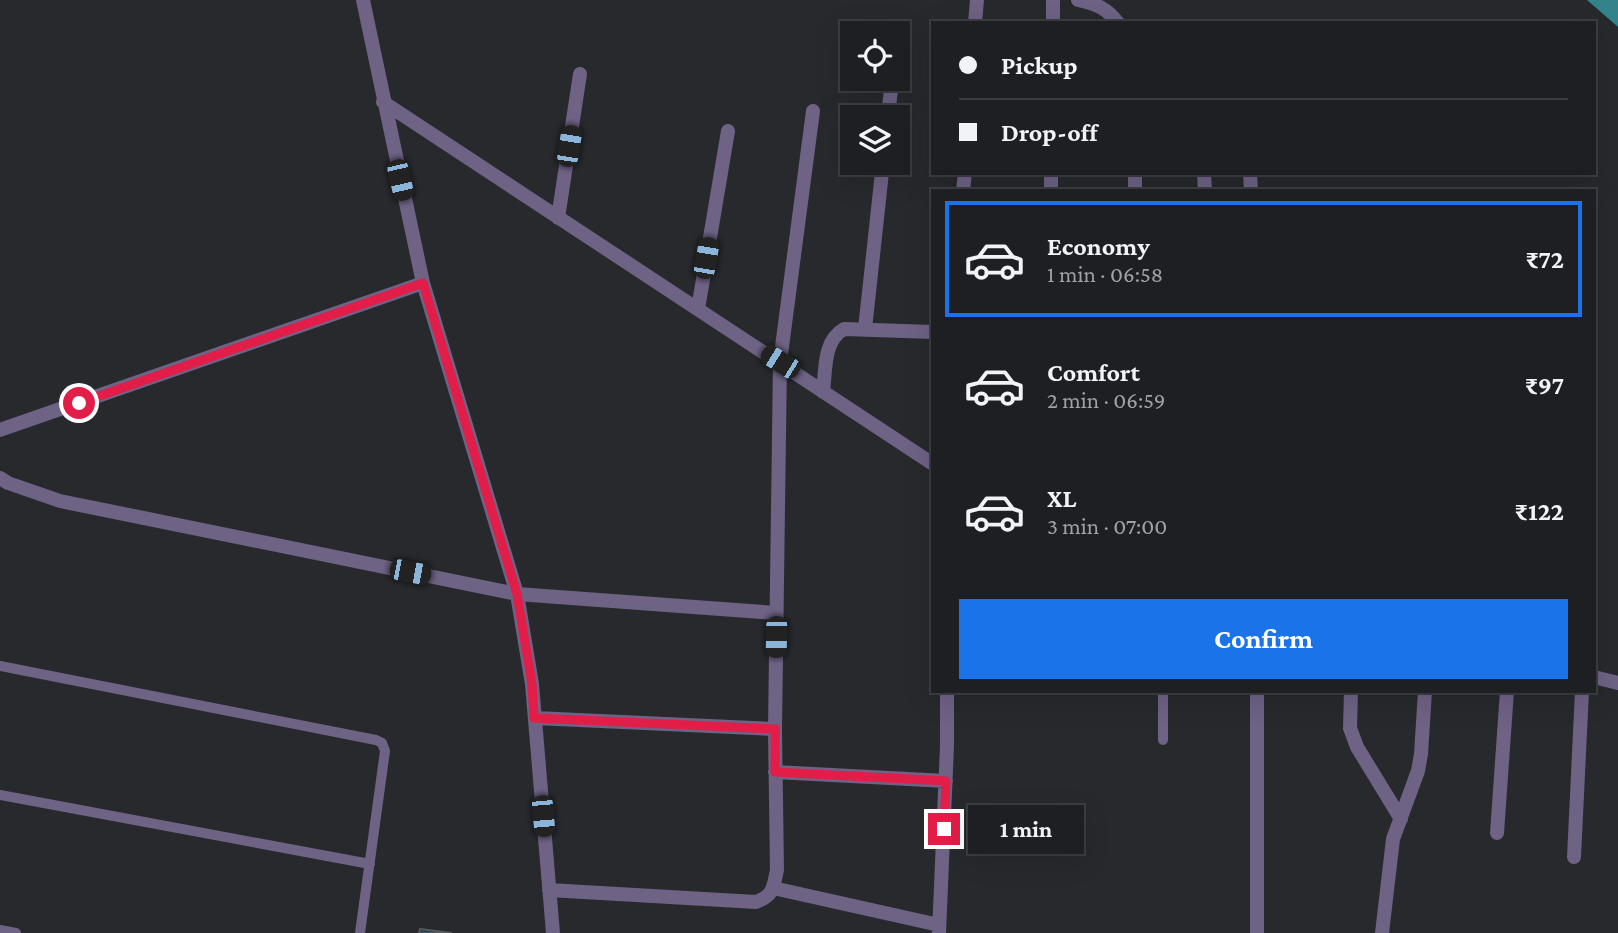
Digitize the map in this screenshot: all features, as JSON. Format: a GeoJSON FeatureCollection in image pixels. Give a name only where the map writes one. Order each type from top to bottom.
{"type":"FeatureCollection","features":[{"type":"Feature","properties":{"kind":"street"},"geometry":{"type":"LineString","coordinates":[[363,0],[423,283],[517,594],[532,684],[553,933]]}},
{"type":"Feature","properties":{"kind":"street"},"geometry":{"type":"LineString","coordinates":[[975,21],[977,0]]}},
{"type":"Feature","properties":{"kind":"street"},"geometry":{"type":"LineString","coordinates":[[1053,0],[1053,21]]}},
{"type":"Feature","properties":{"kind":"street"},"geometry":{"type":"LineString","coordinates":[[1078,0],[1097,4],[1110,12],[1117,21]]}},
{"type":"Feature","properties":{"kind":"street"},"geometry":{"type":"LineString","coordinates":[[558,218],[580,74]]}},
{"type":"Feature","properties":{"kind":"street"},"geometry":{"type":"LineString","coordinates":[[383,102],[931,463]]}},
{"type":"Feature","properties":{"kind":"street"},"geometry":{"type":"LineString","coordinates":[[549,890],[756,902],[767,897],[773,888],[777,870],[775,729],[780,362],[813,111]]}},
{"type":"Feature","properties":{"kind":"street"},"geometry":{"type":"LineString","coordinates":[[698,309],[729,131]]}},
{"type":"Feature","properties":{"kind":"street"},"geometry":{"type":"LineString","coordinates":[[865,329],[882,175]]}},
{"type":"Feature","properties":{"kind":"street"},"geometry":{"type":"LineString","coordinates":[[0,430],[423,283]]}},
{"type":"Feature","properties":{"kind":"street"},"geometry":{"type":"LineString","coordinates":[[823,392],[830,341],[844,328],[931,332]]}},
{"type":"Feature","properties":{"kind":"street"},"geometry":{"type":"LineString","coordinates":[[0,478],[60,501],[517,594],[776,614]]}},
{"type":"Feature","properties":{"kind":"street"},"geometry":{"type":"LineString","coordinates":[[1596,677],[1618,682]]}},
{"type":"Feature","properties":{"kind":"street"},"geometry":{"type":"LineString","coordinates":[[773,888],[939,929],[947,693]]}},
{"type":"Feature","properties":{"kind":"street"},"geometry":{"type":"LineString","coordinates":[[1256,933],[1257,693]]}},
{"type":"Feature","properties":{"kind":"street"},"geometry":{"type":"LineString","coordinates":[[1351,693],[1350,728],[1357,747],[1401,819]]}},
{"type":"Feature","properties":{"kind":"street"},"geometry":{"type":"LineString","coordinates":[[1382,933],[1390,856],[1418,771],[1426,693]]}},
{"type":"Feature","properties":{"kind":"street"},"geometry":{"type":"LineString","coordinates":[[1497,833],[1507,693]]}},
{"type":"Feature","properties":{"kind":"street"},"geometry":{"type":"LineString","coordinates":[[1574,857],[1582,693]]}},
{"type":"Feature","properties":{"kind":"street"},"geometry":{"type":"LineString","coordinates":[[534,718],[775,729]]}},
{"type":"Feature","properties":{"kind":"street"},"geometry":{"type":"LineString","coordinates":[[775,772],[946,781]]}},
{"type":"Feature","properties":{"kind":"lane"},"geometry":{"type":"LineString","coordinates":[[0,666],[382,743],[385,751],[360,933]]}},
{"type":"Feature","properties":{"kind":"lane"},"geometry":{"type":"LineString","coordinates":[[1163,693],[1163,740]]}},
{"type":"Feature","properties":{"kind":"lane"},"geometry":{"type":"LineString","coordinates":[[0,796],[370,864]]}},
{"type":"Feature","properties":{"kind":"lane"},"geometry":{"type":"LineString","coordinates":[[0,930],[16,933]]}},
{"type":"Feature","properties":{"kind":"water"},"geometry":{"type":"Polygon","coordinates":[[[1587,0],[1618,0],[1618,27],[1587,0]]]}},
{"type":"Feature","properties":{"kind":"building"},"geometry":{"type":"Polygon","coordinates":[[[420,929],[452,933],[419,933],[420,929]]]}},
{"type":"Feature","properties":{"kind":"route"},"geometry":{"type":"LineString","coordinates":[[79,403],[423,283],[517,594],[532,684],[534,718],[775,729],[775,772],[946,781],[944,829]]}}]}
